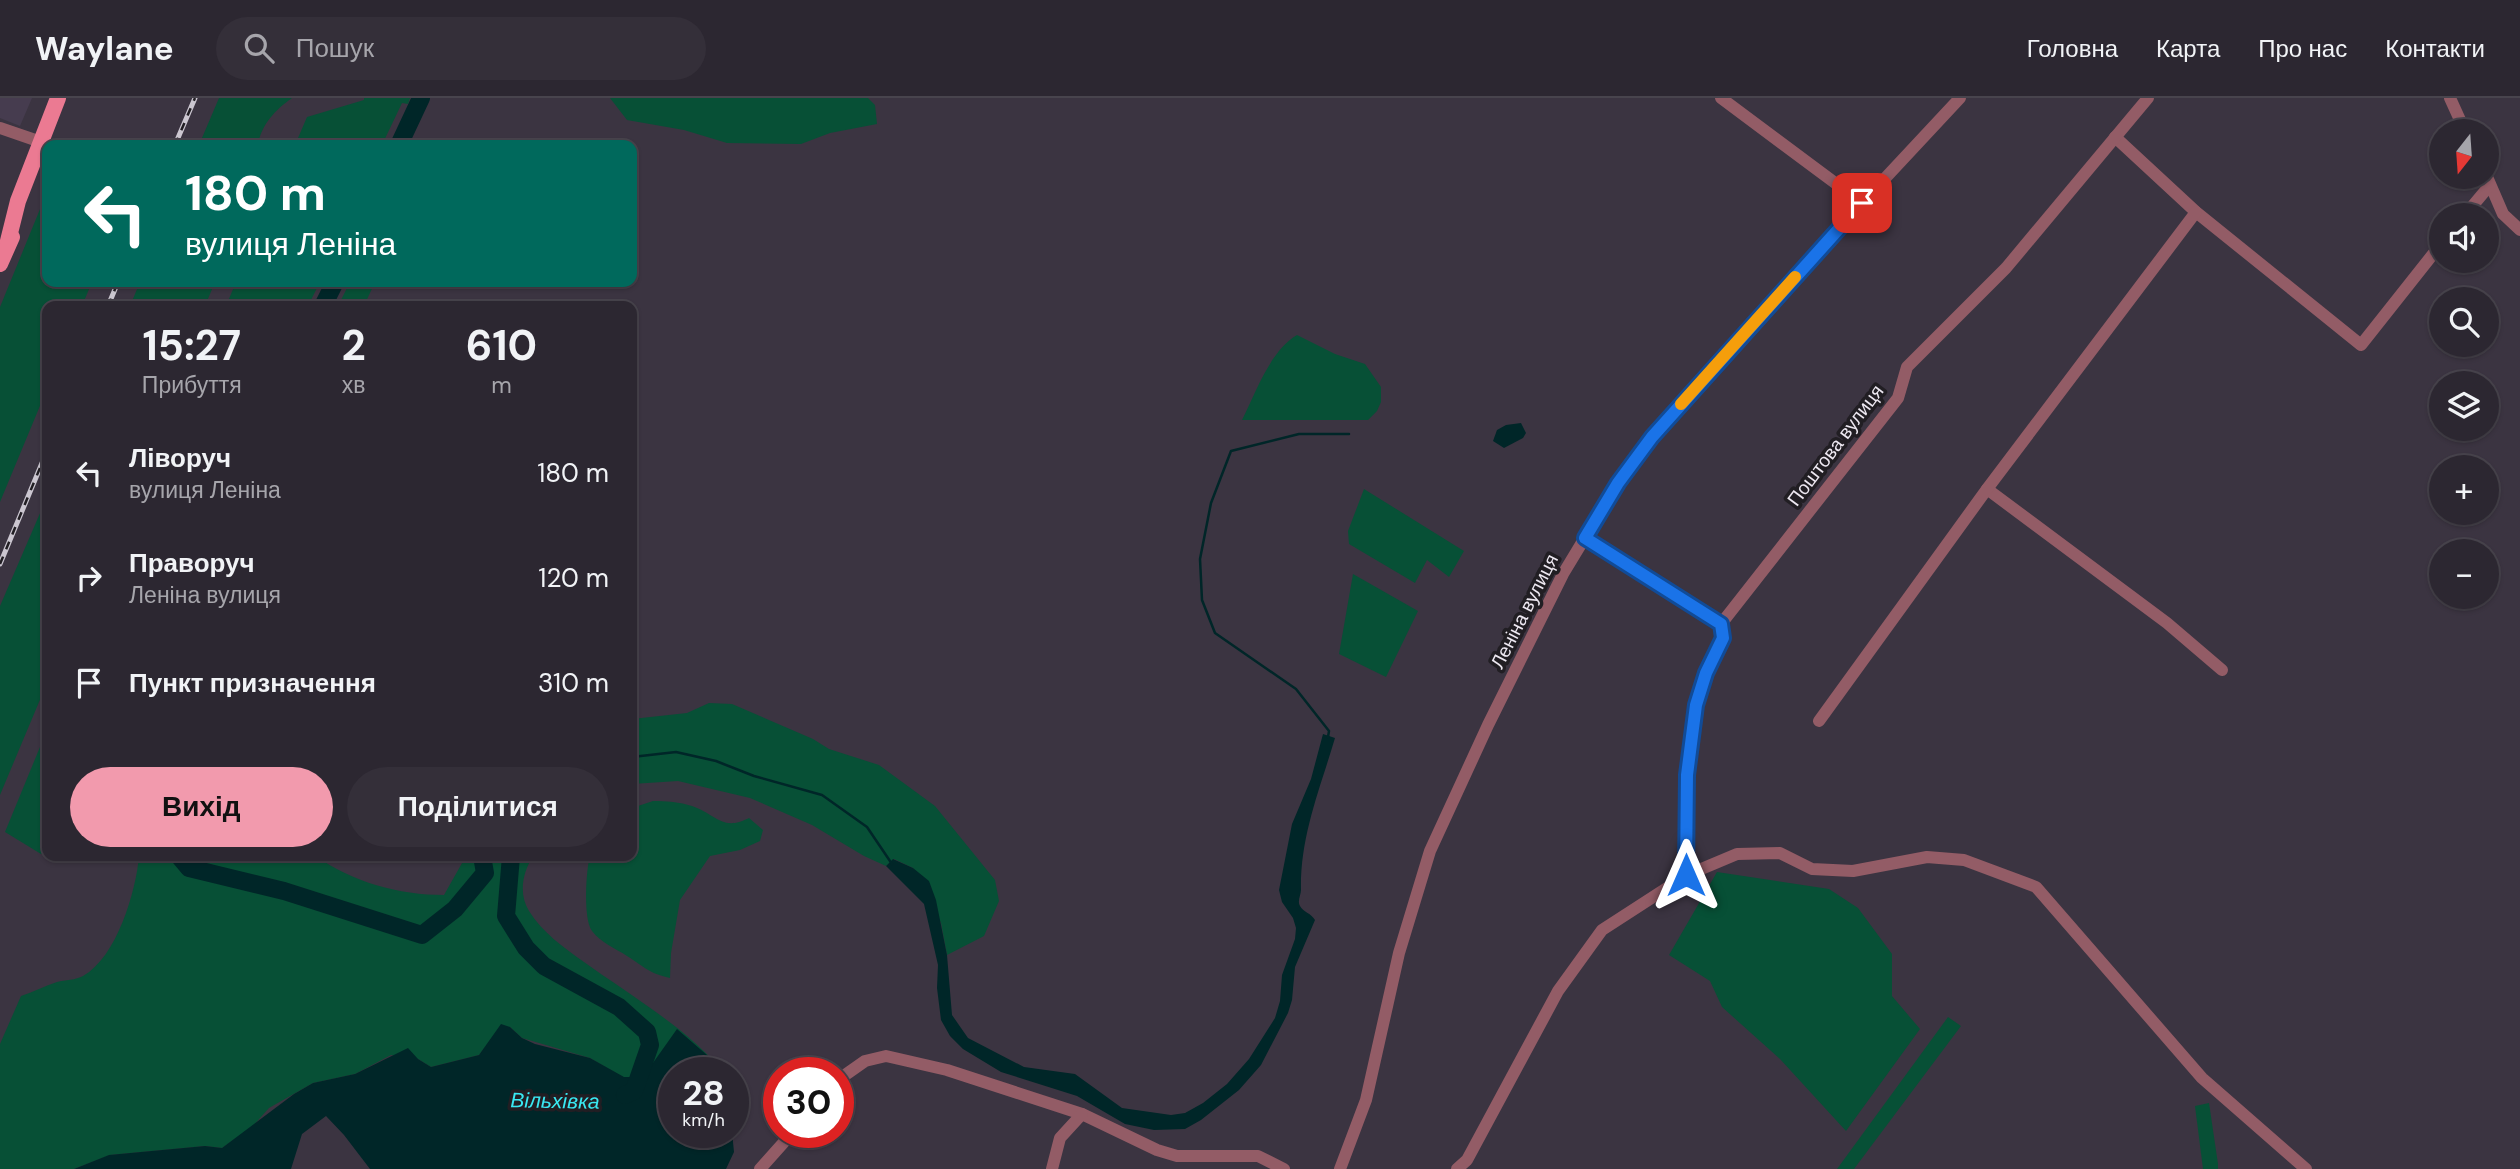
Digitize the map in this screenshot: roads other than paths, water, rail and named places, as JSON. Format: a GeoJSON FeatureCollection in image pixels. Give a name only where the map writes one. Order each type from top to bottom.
{"type":"FeatureCollection","features":[{"type":"Feature","properties":{"kind":"main road"},"geometry":{"type":"LineString","coordinates":[[48,140],[58,98]]}},
{"type":"Feature","properties":{"kind":"main road"},"geometry":{"type":"LineString","coordinates":[[49,140],[69,98]]}},
{"type":"Feature","properties":{"kind":"main road"},"geometry":{"type":"LineString","coordinates":[[0,264],[27,206],[42,159]]}},
{"type":"Feature","properties":{"kind":"street"},"geometry":{"type":"LineString","coordinates":[[1721,98],[1862,203]]}},
{"type":"Feature","properties":{"kind":"street","name":"Леніна вулиця"},"geometry":{"type":"LineString","coordinates":[[1340,1169],[1366,1100],[1399,953],[1430,851],[1488,725],[1563,574],[1618,483],[1652,437],[1960,98]]}},
{"type":"Feature","properties":{"kind":"street","name":"Поштова вулиця"},"geometry":{"type":"LineString","coordinates":[[1686,875],[1687,775],[1696,705],[1706,673],[1723,638],[1721,624],[1898,398],[1907,367],[2007,268],[2148,98]]}},
{"type":"Feature","properties":{"kind":"street"},"geometry":{"type":"LineString","coordinates":[[2450,98],[2460,119]]}},
{"type":"Feature","properties":{"kind":"street"},"geometry":{"type":"LineString","coordinates":[[0,128],[42,145]]}},
{"type":"Feature","properties":{"kind":"street"},"geometry":{"type":"LineString","coordinates":[[2115,137],[2196,212],[2361,345],[2429,259]]}},
{"type":"Feature","properties":{"kind":"street"},"geometry":{"type":"LineString","coordinates":[[2492,189],[2503,214],[2520,230]]}},
{"type":"Feature","properties":{"kind":"street"},"geometry":{"type":"LineString","coordinates":[[1819,721],[1987,489],[2196,212]]}},
{"type":"Feature","properties":{"kind":"street"},"geometry":{"type":"LineString","coordinates":[[1987,489],[2167,623],[2222,670]]}},
{"type":"Feature","properties":{"kind":"street"},"geometry":{"type":"LineString","coordinates":[[1585,538],[1721,624]]}},
{"type":"Feature","properties":{"kind":"street"},"geometry":{"type":"LineString","coordinates":[[1457,1169],[1467,1160],[1558,991],[1602,930],[1686,875],[1737,854],[1780,853],[1812,869],[1853,871],[1927,857],[1964,860],[2036,887],[2202,1078],[2306,1169]]}},
{"type":"Feature","properties":{"kind":"street"},"geometry":{"type":"LineString","coordinates":[[854,1068],[865,1060],[886,1056],[947,1070],[1082,1114],[1177,1156],[1258,1156],[1284,1169]]}},
{"type":"Feature","properties":{"kind":"street"},"geometry":{"type":"LineString","coordinates":[[1052,1169],[1060,1138],[1082,1114]]}},
{"type":"Feature","properties":{"kind":"street"},"geometry":{"type":"LineString","coordinates":[[760,1169],[779,1148]]}},
{"type":"Feature","properties":{"kind":"water"},"geometry":{"type":"Polygon","coordinates":[[[1521,423],[1526,433],[1523,438],[1504,448],[1493,441],[1497,430],[1506,425],[1521,423]]]}},
{"type":"Feature","properties":{"kind":"water"},"geometry":{"type":"Polygon","coordinates":[[[1323,734],[1335,738],[1307,832],[1299,902],[1301,908],[1315,920],[1295,967],[1288,1013],[1261,1065],[1239,1090],[1185,1129],[1154,1130],[1125,1124],[1077,1096],[1001,1072],[963,1049],[950,1036],[941,1020],[937,988],[938,965],[924,904],[886,866],[893,859],[913,868],[929,881],[936,900],[947,955],[952,1015],[968,1038],[1024,1067],[1075,1074],[1122,1108],[1171,1115],[1185,1113],[1227,1084],[1249,1059],[1275,1018],[1280,1001],[1282,975],[1295,939],[1296,928],[1282,902],[1279,890],[1292,824],[1311,779],[1323,734]]]}},
{"type":"Feature","properties":{"kind":"water"},"geometry":{"type":"Polygon","coordinates":[[[501,1024],[535,1044],[590,1058],[624,1077],[643,1077],[677,1029],[709,1057],[658,1057],[658,1148],[734,1148],[734,1152],[726,1169],[370,1169],[326,1116],[302,1134],[291,1169],[74,1169],[109,1155],[205,1146],[222,1148],[313,1083],[355,1074],[408,1048],[418,1059],[431,1067],[479,1055],[501,1024]]]}},
{"type":"Feature","properties":{"kind":"waterway","name":"Вільхівка"},"geometry":{"type":"LineString","coordinates":[[401,140],[421,98]]}},
{"type":"Feature","properties":{"kind":"waterway","name":"Вільхівка"},"geometry":{"type":"LineString","coordinates":[[326,301],[332,287]]}},
{"type":"Feature","properties":{"kind":"waterway"},"geometry":{"type":"LineString","coordinates":[[1328,737],[1329,731],[1296,689],[1215,633],[1202,600],[1200,559],[1211,503],[1231,451],[1299,434],[1349,434]]}},
{"type":"Feature","properties":{"kind":"waterway"},"geometry":{"type":"LineString","coordinates":[[637,756],[676,752],[716,761],[754,776],[822,795],[867,827],[892,864]]}},
{"type":"Feature","properties":{"kind":"waterway","name":"Вільхівка"},"geometry":{"type":"LineString","coordinates":[[183,861],[189,868],[284,891],[422,935],[455,909],[485,873],[483,861]]}},
{"type":"Feature","properties":{"kind":"waterway","name":"Вільхівка"},"geometry":{"type":"LineString","coordinates":[[511,861],[506,916],[526,948],[544,966],[619,1007],[647,1032],[650,1045],[634,1091],[625,1095]]}},
{"type":"Feature","properties":{"kind":"railway"},"geometry":{"type":"LineString","coordinates":[[177,140],[195,98]]}},
{"type":"Feature","properties":{"kind":"railway"},"geometry":{"type":"LineString","coordinates":[[110,301],[116,287]]}},
{"type":"Feature","properties":{"kind":"railway"},"geometry":{"type":"LineString","coordinates":[[0,564],[42,463]]}}]}
